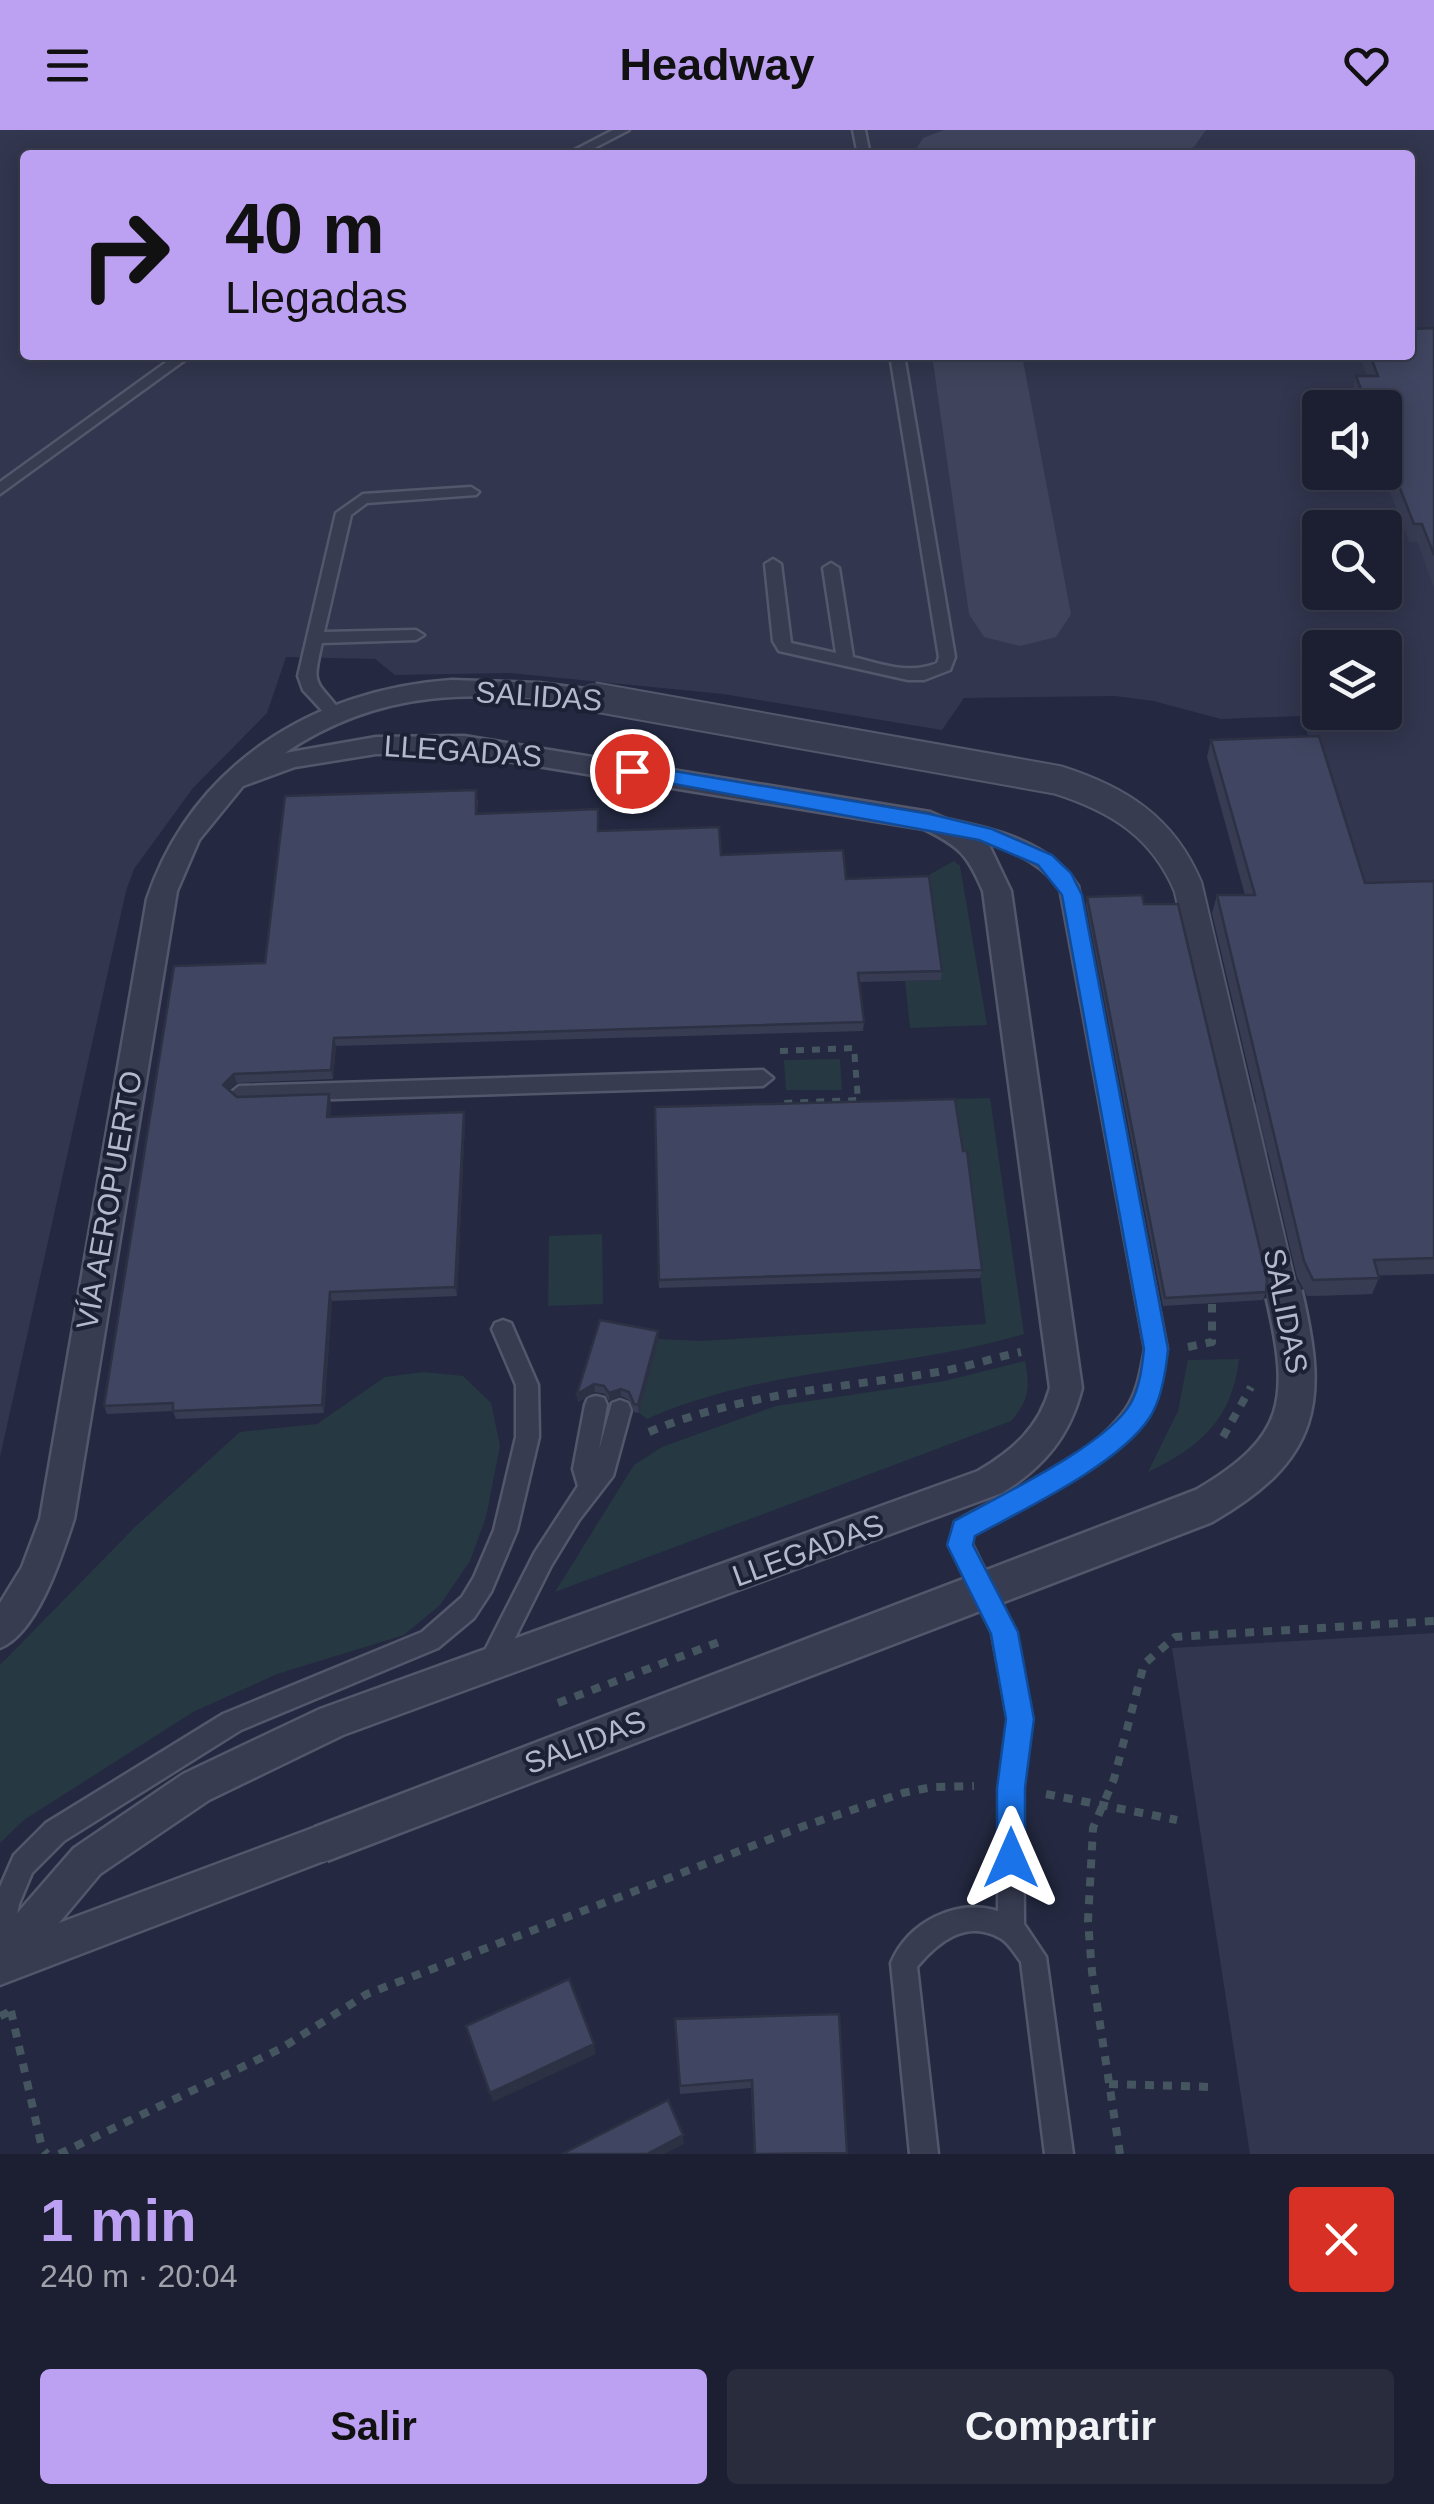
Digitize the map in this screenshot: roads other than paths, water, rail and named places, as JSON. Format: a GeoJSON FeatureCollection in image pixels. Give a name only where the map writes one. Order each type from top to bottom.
{"type":"FeatureCollection","features":[{"type":"Feature","properties":{"kind":"street","name":"SALIDAS"},"geometry":{"type":"LineString","coordinates":[[0,1964],[1204,1506],[1243,1483],[1260,1467],[1286,1436],[1298,1405],[1300,1378],[1294,1338],[1188,887],[1178,860],[1160,835],[1118,802],[1058,780],[593,697],[540,691],[432,691],[373,699],[289,736],[236,779]]}},
{"type":"Feature","properties":{"kind":"street","name":"LLEGADAS"},"geometry":{"type":"LineString","coordinates":[[0,1964],[87,1861],[196,1786],[333,1721],[990,1482],[1021,1463],[1052,1428],[1066,1388],[1024,1066],[994,881],[985,860],[972,845],[930,821],[464,745],[394,743],[333,748],[266,766],[236,779]]}},
{"type":"Feature","properties":{"kind":"street","name":"VÍA AEROPUERTO"},"geometry":{"type":"LineString","coordinates":[[0,1632],[34,1581],[57,1519],[161,899],[187,836],[204,811],[236,779]]}},
{"type":"Feature","properties":{"kind":"lane"},"geometry":{"type":"LineString","coordinates":[[581,150],[623,130]]}},
{"type":"Feature","properties":{"kind":"lane"},"geometry":{"type":"LineString","coordinates":[[0,489],[178,360]]}},
{"type":"Feature","properties":{"kind":"lane"},"geometry":{"type":"LineString","coordinates":[[772,564],[780,642],[794,652],[924,675],[944,666],[947,657],[898,360]]}},
{"type":"Feature","properties":{"kind":"lane"},"geometry":{"type":"LineString","coordinates":[[334,713],[309,686],[306,676],[344,513],[364,499],[471,492]]}},
{"type":"Feature","properties":{"kind":"lane"},"geometry":{"type":"LineString","coordinates":[[832,568],[846,662]]}},
{"type":"Feature","properties":{"kind":"lane"},"geometry":{"type":"LineString","coordinates":[[313,638],[416,635]]}},
{"type":"Feature","properties":{"kind":"lane","name":"LLEGADAS"},"geometry":{"type":"LineString","coordinates":[[930,821],[1024,848],[1045,860],[1069,886],[1156,1349],[1154,1374],[1140,1410],[1120,1432],[1045,1484],[963,1529],[960,1545],[1004,1632],[1020,1719],[1011,1788],[1010,1928]]}},
{"type":"Feature","properties":{"kind":"lane"},"geometry":{"type":"LineString","coordinates":[[239,1094],[763,1078]]}},
{"type":"Feature","properties":{"kind":"lane"},"geometry":{"type":"LineString","coordinates":[[0,1948],[6,1903],[23,1864],[55,1832],[232,1722],[430,1640],[453,1624],[472,1602],[510,1518],[523,1477],[530,1406],[528,1387],[503,1329]]}},
{"type":"Feature","properties":{"kind":"lane"},"geometry":{"type":"LineString","coordinates":[[489,1666],[530,1582],[606,1468],[612,1443],[608,1408],[584,1469],[590,1488]]}},
{"type":"Feature","properties":{"kind":"lane"},"geometry":{"type":"LineString","coordinates":[[924,2154],[904,1963],[928,1934],[959,1920],[985,1920],[1010,1928],[1033,1957],[1059,2154]]}}]}
